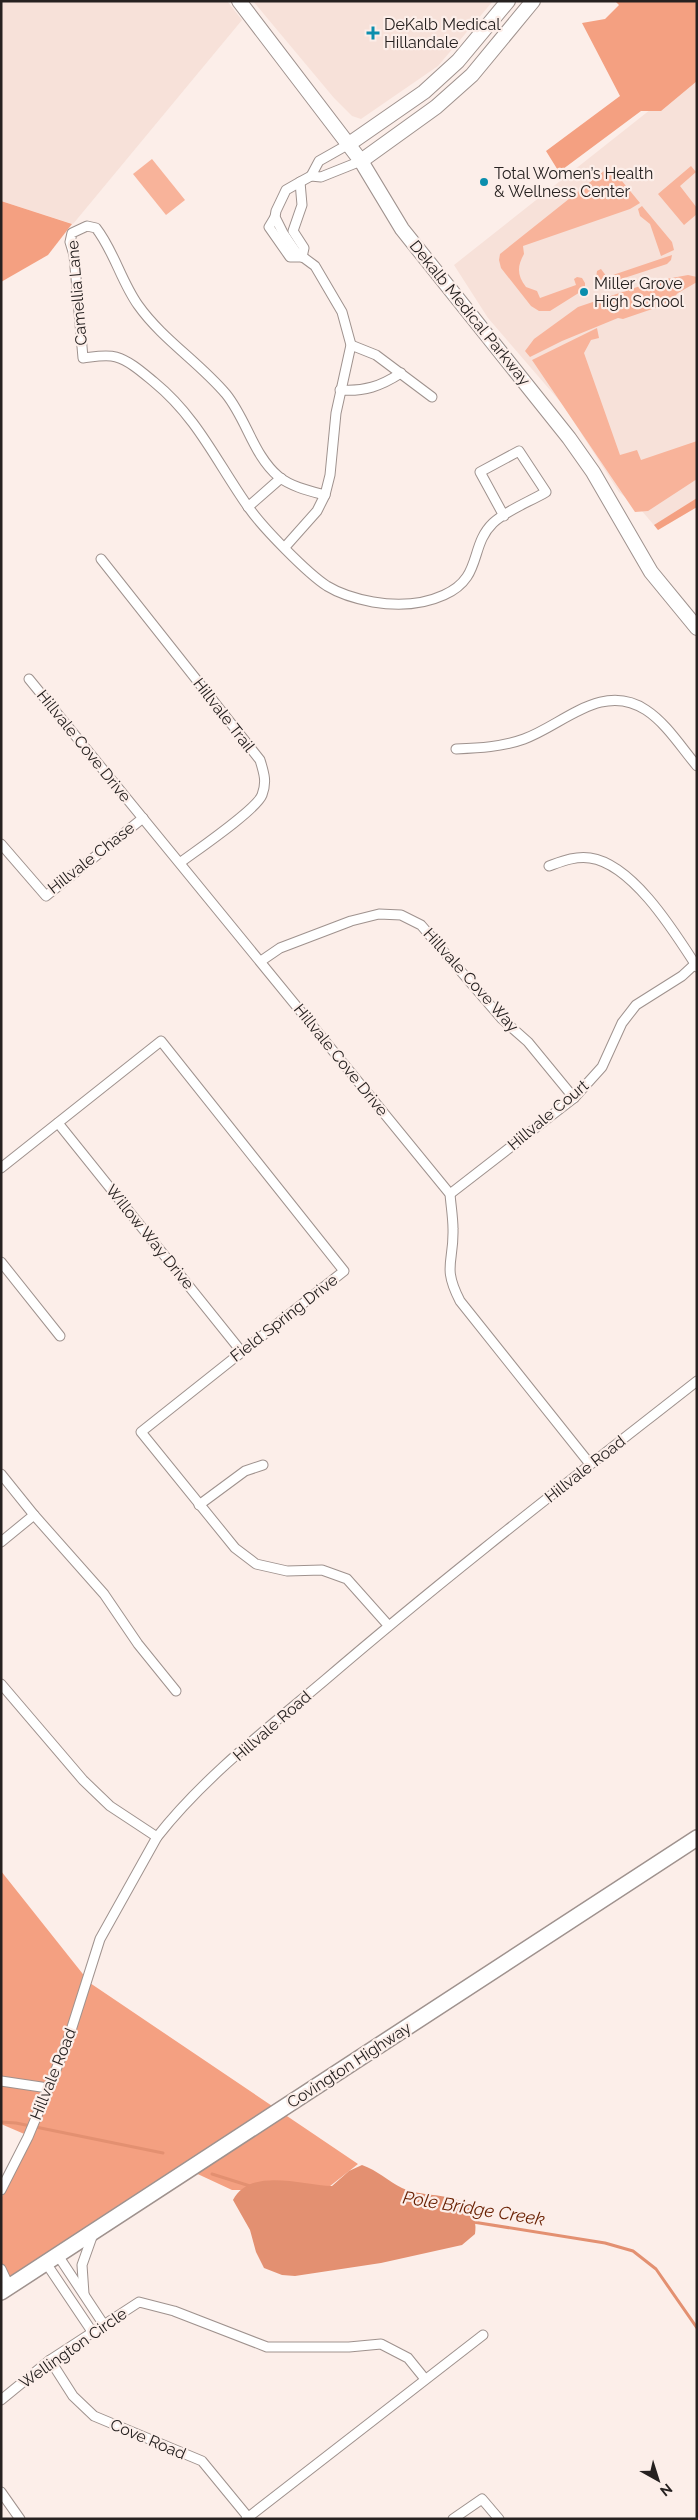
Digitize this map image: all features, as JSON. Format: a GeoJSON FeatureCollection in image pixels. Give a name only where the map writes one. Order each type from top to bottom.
{"type":"FeatureCollection","features":[{"type":"Feature","properties":{"kind":"main road","name":"Dekalb Medical Parkway"},"geometry":{"type":"LineString","coordinates":[[239,1],[349,144],[402,229],[569,438],[593,472],[651,572],[697,628]]}},
{"type":"Feature","properties":{"kind":"main road"},"geometry":{"type":"LineString","coordinates":[[349,144],[424,92],[458,62],[508,1]]}},
{"type":"Feature","properties":{"kind":"main road"},"geometry":{"type":"LineString","coordinates":[[361,161],[436,107],[472,75],[533,1]]}},
{"type":"Feature","properties":{"kind":"main road","name":"Covington Highway"},"geometry":{"type":"LineString","coordinates":[[5,2289],[697,1838]]}},
{"type":"Feature","properties":{"kind":"street"},"geometry":{"type":"LineString","coordinates":[[302,256],[290,257],[276,241],[268,227],[275,217],[286,190],[311,176],[319,161],[349,144]]}},
{"type":"Feature","properties":{"kind":"street"},"geometry":{"type":"LineString","coordinates":[[311,176],[321,177],[361,161]]}},
{"type":"Feature","properties":{"kind":"street"},"geometry":{"type":"LineString","coordinates":[[276,241],[289,233],[302,205],[300,182]]}},
{"type":"Feature","properties":{"kind":"street"},"geometry":{"type":"LineString","coordinates":[[275,217],[289,233],[296,252],[315,266],[342,312],[351,345],[340,390],[325,495],[318,511],[285,547]]}},
{"type":"Feature","properties":{"kind":"street","name":"Camellia Lane"},"geometry":{"type":"LineString","coordinates":[[325,495],[302,488],[281,478],[266,463],[241,414],[226,394],[153,325],[138,306],[96,228],[87,226],[72,233],[70,242],[74,255],[82,358],[117,357],[127,362],[166,392],[201,432],[248,507],[285,547],[327,585],[362,600],[402,605],[443,596],[456,589],[467,578],[473,568],[486,533],[494,523],[546,492],[519,451],[480,472],[504,516]]}},
{"type":"Feature","properties":{"kind":"street"},"geometry":{"type":"LineString","coordinates":[[351,345],[376,355],[432,397]]}},
{"type":"Feature","properties":{"kind":"street"},"geometry":{"type":"LineString","coordinates":[[340,390],[368,389],[385,383],[401,373]]}},
{"type":"Feature","properties":{"kind":"street"},"geometry":{"type":"LineString","coordinates":[[248,507],[281,478]]}},
{"type":"Feature","properties":{"kind":"street","name":"Hillvale Trail"},"geometry":{"type":"LineString","coordinates":[[101,559],[260,760],[266,778],[262,796],[248,811],[181,862]]}},
{"type":"Feature","properties":{"kind":"street","name":"Hillvale Cove Drive"},"geometry":{"type":"LineString","coordinates":[[29,680],[181,862],[450,1194]]}},
{"type":"Feature","properties":{"kind":"street"},"geometry":{"type":"LineString","coordinates":[[456,749],[511,744],[525,739],[587,705],[606,700],[627,702],[645,710],[661,723],[697,766]]}},
{"type":"Feature","properties":{"kind":"street","name":"Hillvale Chase"},"geometry":{"type":"LineString","coordinates":[[1,844],[46,896],[143,818]]}},
{"type":"Feature","properties":{"kind":"street"},"geometry":{"type":"LineString","coordinates":[[549,866],[576,857],[591,858],[609,864],[624,874],[659,912],[696,966]]}},
{"type":"Feature","properties":{"kind":"street","name":"Hillvale Cove Way"},"geometry":{"type":"LineString","coordinates":[[261,961],[280,948],[351,921],[379,914],[401,915],[421,925],[502,1019],[528,1042],[574,1098]]}},
{"type":"Feature","properties":{"kind":"street","name":"Hillvale Court"},"geometry":{"type":"LineString","coordinates":[[450,1194],[574,1098],[602,1067],[622,1023],[636,1005],[696,966]]}},
{"type":"Feature","properties":{"kind":"street","name":"Field Spring Drive"},"geometry":{"type":"LineString","coordinates":[[1,1168],[160,1041],[167,1049],[344,1271],[141,1432],[235,1548],[256,1564],[287,1571],[322,1570],[347,1579],[388,1626]]}},
{"type":"Feature","properties":{"kind":"street","name":"Willow Way Drive"},"geometry":{"type":"LineString","coordinates":[[58,1123],[241,1351]]}},
{"type":"Feature","properties":{"kind":"street"},"geometry":{"type":"LineString","coordinates":[[450,1194],[453,1231],[448,1266],[452,1285],[460,1301],[590,1464]]}},
{"type":"Feature","properties":{"kind":"street"},"geometry":{"type":"LineString","coordinates":[[1,1262],[60,1336]]}},
{"type":"Feature","properties":{"kind":"street","name":"Hillvale Road"},"geometry":{"type":"LineString","coordinates":[[1,2190],[28,2137],[67,2043],[100,1939],[157,1837],[169,1822],[236,1756],[388,1626],[697,1381]]}},
{"type":"Feature","properties":{"kind":"street"},"geometry":{"type":"LineString","coordinates":[[200,1505],[245,1471],[264,1465]]}},
{"type":"Feature","properties":{"kind":"street"},"geometry":{"type":"LineString","coordinates":[[1,1474],[34,1515],[79,1563],[104,1594],[138,1644],[176,1691]]}},
{"type":"Feature","properties":{"kind":"street"},"geometry":{"type":"LineString","coordinates":[[1,1542],[34,1515]]}},
{"type":"Feature","properties":{"kind":"street"},"geometry":{"type":"LineString","coordinates":[[1,1684],[83,1780],[110,1806],[157,1837]]}},
{"type":"Feature","properties":{"kind":"street"},"geometry":{"type":"LineString","coordinates":[[1,2081],[48,2088]]}},
{"type":"Feature","properties":{"kind":"street"},"geometry":{"type":"LineString","coordinates":[[84,2294],[82,2265],[86,2249],[96,2229]]}},
{"type":"Feature","properties":{"kind":"street"},"geometry":{"type":"LineString","coordinates":[[51,2258],[84,2294],[104,2325]]}},
{"type":"Feature","properties":{"kind":"street"},"geometry":{"type":"LineString","coordinates":[[51,2258],[93,2332]]}},
{"type":"Feature","properties":{"kind":"street"},"geometry":{"type":"LineString","coordinates":[[1,2269],[5,2289]]}},
{"type":"Feature","properties":{"kind":"street","name":"Wellington Circle"},"geometry":{"type":"LineString","coordinates":[[1,2400],[50,2360],[139,2302],[174,2311],[267,2347],[349,2347],[381,2344],[408,2358],[425,2379]]}},
{"type":"Feature","properties":{"kind":"street"},"geometry":{"type":"LineString","coordinates":[[247,2518],[483,2335]]}},
{"type":"Feature","properties":{"kind":"street","name":"Cove Road"},"geometry":{"type":"LineString","coordinates":[[50,2360],[73,2396],[94,2416],[202,2461],[247,2518]]}},
{"type":"Feature","properties":{"kind":"street"},"geometry":{"type":"LineString","coordinates":[[1,2492],[20,2519]]}},
{"type":"Feature","properties":{"kind":"street"},"geometry":{"type":"LineString","coordinates":[[453,2519],[482,2499],[498,2519]]}},
{"type":"Feature","properties":{"kind":"shaded area"},"geometry":{"type":"Polygon","coordinates":[[[1,1],[227,1],[242,20],[73,224],[1,201],[1,1]]]}},
{"type":"Feature","properties":{"kind":"shaded area","name":"DeKalb Medical Hillandale"},"geometry":{"type":"Polygon","coordinates":[[[253,1],[493,1],[438,66],[361,119],[352,116],[334,98],[253,1]]]}},
{"type":"Feature","properties":{"kind":"shaded area","name":"Miller Grove High School"},"geometry":{"type":"Polygon","coordinates":[[[615,1],[697,1],[697,507],[658,530],[642,511],[619,492],[563,405],[488,318],[454,265],[684,83],[694,72],[615,1]]]}},
{"type":"Feature","properties":{"kind":"shaded area"},"geometry":{"type":"Polygon","coordinates":[[[615,1],[697,1],[697,81],[661,111],[641,111],[559,172],[546,151],[620,96],[582,23],[605,19],[619,5],[615,1]]]}},
{"type":"Feature","properties":{"kind":"shaded area"},"geometry":{"type":"Polygon","coordinates":[[[152,159],[185,200],[166,215],[133,174],[152,159]]]}},
{"type":"Feature","properties":{"kind":"shaded area"},"geometry":{"type":"Polygon","coordinates":[[[691,166],[696,172],[680,186],[697,208],[697,214],[684,225],[658,194],[691,166]]]}},
{"type":"Feature","properties":{"kind":"shaded area"},"geometry":{"type":"Polygon","coordinates":[[[604,171],[617,175],[640,203],[630,209],[523,246],[524,254],[519,267],[520,275],[526,287],[537,291],[540,298],[576,285],[574,279],[577,277],[582,278],[585,283],[585,289],[550,311],[539,311],[531,306],[501,268],[500,254],[604,171]]]}},
{"type":"Feature","properties":{"kind":"shaded area"},"geometry":{"type":"Polygon","coordinates":[[[1,201],[72,224],[48,255],[1,282],[1,201]]]}},
{"type":"Feature","properties":{"kind":"shaded area"},"geometry":{"type":"Polygon","coordinates":[[[642,206],[672,242],[674,250],[661,256],[650,224],[640,216],[638,209],[642,206]]]}},
{"type":"Feature","properties":{"kind":"shaded area"},"geometry":{"type":"Polygon","coordinates":[[[672,255],[671,260],[667,264],[606,284],[600,283],[596,278],[597,271],[601,269],[607,277],[672,255]]]}},
{"type":"Feature","properties":{"kind":"shaded area"},"geometry":{"type":"Polygon","coordinates":[[[688,275],[697,277],[697,282],[678,293],[667,304],[623,319],[618,318],[562,341],[530,357],[525,351],[534,339],[578,307],[655,281],[688,275]]]}},
{"type":"Feature","properties":{"kind":"shaded area"},"geometry":{"type":"Polygon","coordinates":[[[597,328],[599,338],[591,340],[584,353],[620,455],[637,450],[641,460],[697,441],[697,479],[648,511],[635,512],[532,360],[597,328]]]}},
{"type":"Feature","properties":{"kind":"shaded area"},"geometry":{"type":"Polygon","coordinates":[[[697,498],[697,507],[658,530],[654,525],[697,498]]]}},
{"type":"Feature","properties":{"kind":"shaded area"},"geometry":{"type":"Polygon","coordinates":[[[1,1871],[90,1983],[358,2164],[325,2190],[232,2190],[189,2170],[7,2280],[1,2268],[1,2199],[29,2136],[1,2124],[1,1871]]]}},
{"type":"Feature","properties":{"kind":"shaded area"},"geometry":{"type":"Polygon","coordinates":[[[362,2165],[402,2188],[461,2202],[470,2208],[475,2219],[475,2234],[462,2245],[381,2263],[295,2276],[282,2275],[264,2268],[256,2252],[250,2230],[233,2200],[241,2190],[251,2184],[278,2180],[332,2186],[349,2171],[362,2165]]]}},
{"type":"Feature","properties":{"kind":"waterway","name":"Pole Bridge Creek"},"geometry":{"type":"LineString","coordinates":[[1,2122],[16,2123],[163,2153]]}},
{"type":"Feature","properties":{"kind":"waterway","name":"Pole Bridge Creek"},"geometry":{"type":"LineString","coordinates":[[212,2174],[250,2186]]}},
{"type":"Feature","properties":{"kind":"waterway","name":"Pole Bridge Creek"},"geometry":{"type":"LineString","coordinates":[[473,2222],[605,2243],[633,2251],[656,2269],[697,2328]]}},
{"type":"Feature","properties":{"kind":"place","name":"DeKalb Medical Hillandale"},"geometry":{"type":"Point","coordinates":[373,33]}},
{"type":"Feature","properties":{"kind":"place","name":"Total Women’s Health & Wellness Center"},"geometry":{"type":"Point","coordinates":[484,182]}},
{"type":"Feature","properties":{"kind":"place","name":"Miller Grove High School"},"geometry":{"type":"Point","coordinates":[584,292]}}]}
